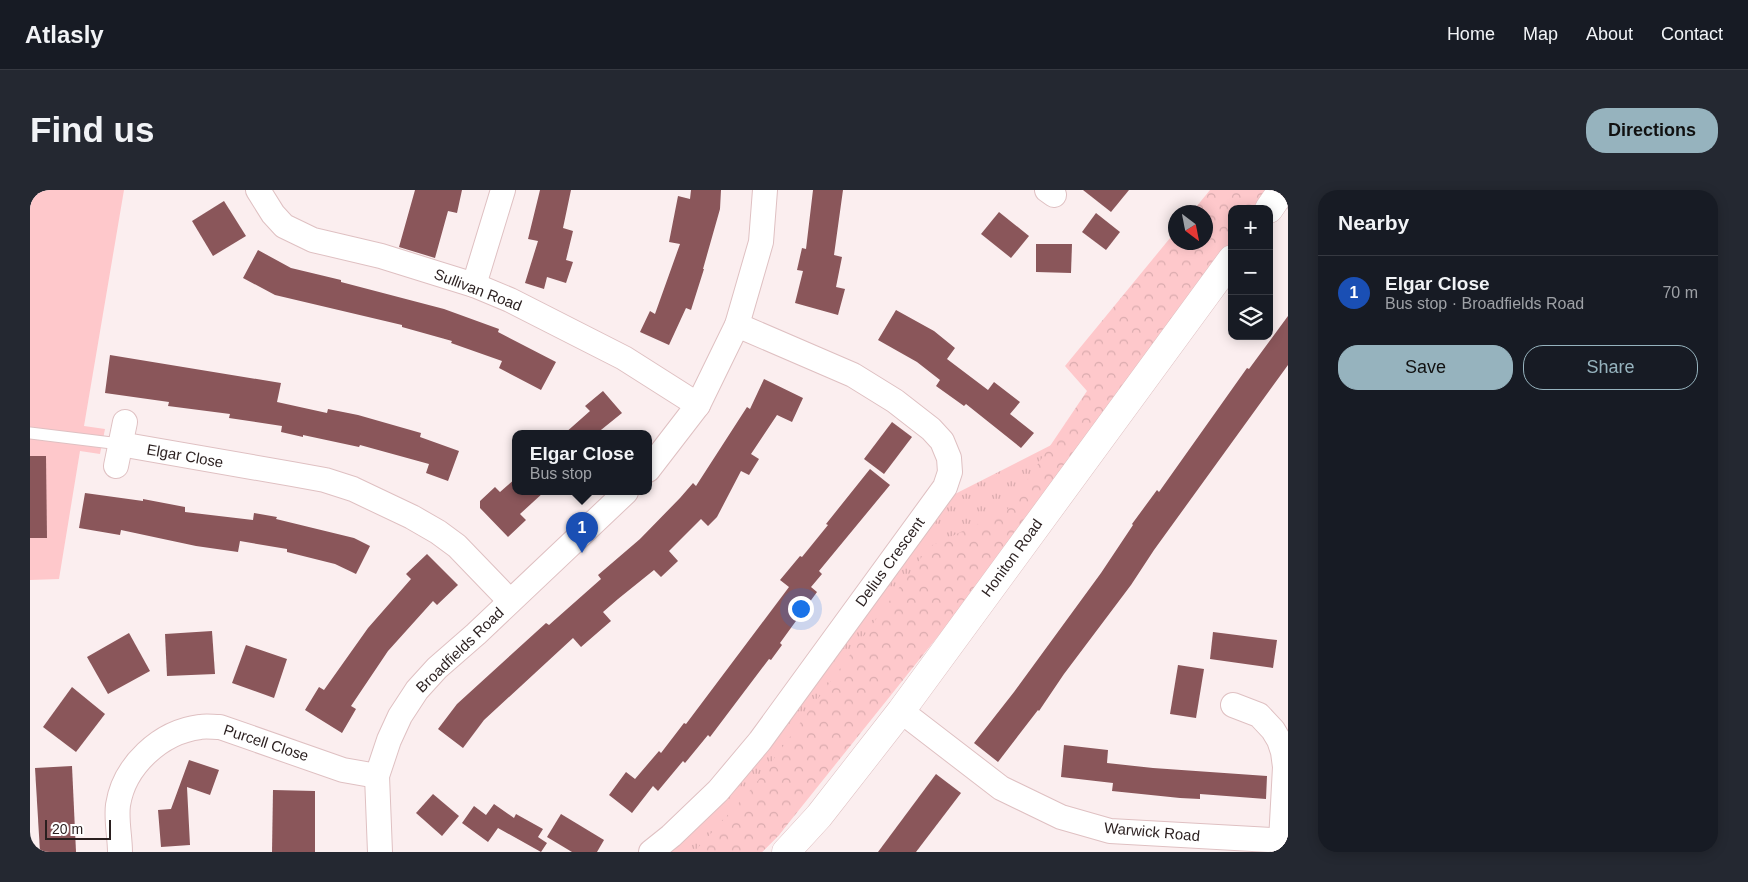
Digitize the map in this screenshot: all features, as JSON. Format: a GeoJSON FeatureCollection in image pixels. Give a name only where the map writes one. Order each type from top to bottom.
{"type":"FeatureCollection","features":[{"type":"Feature","properties":{"kind":"main road"},"geometry":{"type":"LineString","coordinates":[[1272,205],[1282,190]]}},
{"type":"Feature","properties":{"kind":"main road","name":"Honiton Road"},"geometry":{"type":"LineString","coordinates":[[786,852],[819,816],[901,711],[1228,264]]}},
{"type":"Feature","properties":{"kind":"street","name":"Sullivan Road"},"geometry":{"type":"LineString","coordinates":[[258,190],[273,214],[284,226],[313,240],[381,256],[474,285],[510,300],[624,358],[698,404]]}},
{"type":"Feature","properties":{"kind":"street"},"geometry":{"type":"LineString","coordinates":[[474,285],[503,190]]}},
{"type":"Feature","properties":{"kind":"street"},"geometry":{"type":"LineString","coordinates":[[652,465],[698,404],[737,325],[761,242],[765,190]]}},
{"type":"Feature","properties":{"kind":"street","name":"Delius Crescent"},"geometry":{"type":"LineString","coordinates":[[651,852],[671,836],[718,791],[760,741],[945,487],[950,472],[949,458],[942,441],[931,429],[895,401],[853,375],[737,325]]}},
{"type":"Feature","properties":{"kind":"street","name":"Elgar Close"},"geometry":{"type":"LineString","coordinates":[[120,444],[325,480],[353,489],[412,517],[438,532],[457,546],[510,601]]}},
{"type":"Feature","properties":{"kind":"street","name":"Broadfields Road"},"geometry":{"type":"LineString","coordinates":[[380,852],[378,776],[392,732],[417,690],[437,668],[476,634],[623,495]]}},
{"type":"Feature","properties":{"kind":"street"},"geometry":{"type":"LineString","coordinates":[[1233,704],[1259,715],[1279,740],[1284,752],[1284,841]]}},
{"type":"Feature","properties":{"kind":"street","name":"Warwick Road"},"geometry":{"type":"LineString","coordinates":[[901,711],[1001,788],[1061,817],[1110,831],[1284,841]]}},
{"type":"Feature","properties":{"kind":"street","name":"Purcell Close"},"geometry":{"type":"LineString","coordinates":[[120,852],[117,807],[122,788],[131,770],[147,753],[161,741],[179,732],[200,727],[220,727],[343,770],[378,776]]}},
{"type":"Feature","properties":{"kind":"lane"},"geometry":{"type":"LineString","coordinates":[[30,433],[120,444]]}},
{"type":"Feature","properties":{"kind":"green space"},"geometry":{"type":"Polygon","coordinates":[[[30,190],[124,190],[84,426],[105,429],[100,454],[80,451],[59,579],[30,580],[30,190]]]}},
{"type":"Feature","properties":{"kind":"green space"},"geometry":{"type":"Polygon","coordinates":[[[1210,190],[1268,190],[1258,205],[1228,205],[1228,248],[1124,396],[1031,520],[779,835],[762,852],[694,852],[754,786],[929,547],[1007,510],[1087,391],[1065,366],[1168,241],[1168,250],[1213,250],[1213,205],[1198,205],[1210,190]]]}},
{"type":"Feature","properties":{"kind":"green space"},"geometry":{"type":"Polygon","coordinates":[[[1065,438],[779,835],[762,852],[670,852],[747,775],[953,495],[1065,438]]]}},
{"type":"Feature","properties":{"kind":"building"},"geometry":{"type":"Polygon","coordinates":[[[415,190],[462,190],[457,213],[448,211],[435,258],[399,247],[415,190]]]}},
{"type":"Feature","properties":{"kind":"building"},"geometry":{"type":"Polygon","coordinates":[[[540,190],[571,190],[563,228],[573,231],[566,260],[573,262],[566,283],[547,277],[544,289],[525,283],[538,241],[528,239],[540,190]]]}},
{"type":"Feature","properties":{"kind":"building"},"geometry":{"type":"Polygon","coordinates":[[[691,190],[721,190],[720,209],[691,310],[686,308],[669,345],[640,332],[650,311],[655,314],[680,244],[669,242],[678,196],[690,199],[691,190]]]}},
{"type":"Feature","properties":{"kind":"building"},"geometry":{"type":"Polygon","coordinates":[[[813,190],[843,190],[834,255],[842,257],[836,287],[845,289],[838,315],[795,303],[803,271],[797,270],[802,248],[806,249],[813,190]]]}},
{"type":"Feature","properties":{"kind":"building"},"geometry":{"type":"Polygon","coordinates":[[[1083,190],[1129,190],[1111,212],[1083,190]]]}},
{"type":"Feature","properties":{"kind":"building"},"geometry":{"type":"Polygon","coordinates":[[[224,201],[246,236],[213,256],[192,221],[224,201]]]}},
{"type":"Feature","properties":{"kind":"building"},"geometry":{"type":"Polygon","coordinates":[[[999,212],[1029,236],[1011,258],[981,234],[999,212]]]}},
{"type":"Feature","properties":{"kind":"building"},"geometry":{"type":"Polygon","coordinates":[[[1096,213],[1120,232],[1106,250],[1082,232],[1096,213]]]}},
{"type":"Feature","properties":{"kind":"building"},"geometry":{"type":"Polygon","coordinates":[[[1036,244],[1072,244],[1071,273],[1036,272],[1036,244]]]}},
{"type":"Feature","properties":{"kind":"building"},"geometry":{"type":"Polygon","coordinates":[[[258,250],[291,268],[444,309],[499,329],[498,332],[556,362],[541,390],[499,368],[502,361],[451,343],[452,341],[402,327],[402,325],[275,295],[243,278],[258,250]]]}},
{"type":"Feature","properties":{"kind":"building"},"geometry":{"type":"Polygon","coordinates":[[[896,310],[934,331],[955,348],[947,359],[988,390],[994,382],[1020,402],[1010,414],[1034,433],[1021,448],[966,404],[964,406],[936,386],[940,380],[917,362],[878,340],[896,310]]]}},
{"type":"Feature","properties":{"kind":"building"},"geometry":{"type":"Polygon","coordinates":[[[1288,316],[1288,365],[1039,711],[998,762],[974,743],[1014,692],[1101,573],[1132,524],[1157,490],[1159,492],[1247,368],[1249,369],[1270,340],[1273,340],[1273,336],[1288,316]]]}},
{"type":"Feature","properties":{"kind":"building"},"geometry":{"type":"Polygon","coordinates":[[[110,355],[281,383],[277,402],[327,413],[328,409],[358,415],[421,433],[420,437],[459,451],[448,481],[426,473],[429,464],[360,445],[359,447],[281,432],[282,426],[229,418],[230,414],[168,406],[169,402],[105,393],[110,355]]]}},
{"type":"Feature","properties":{"kind":"building"},"geometry":{"type":"Polygon","coordinates":[[[764,379],[803,398],[792,422],[777,415],[751,454],[759,459],[749,475],[741,471],[717,517],[708,526],[701,519],[669,551],[678,561],[661,577],[654,570],[603,612],[611,621],[581,647],[573,638],[484,720],[463,748],[438,729],[457,704],[546,623],[549,625],[601,579],[598,575],[640,539],[693,483],[696,486],[747,407],[750,409],[764,379]]]}},
{"type":"Feature","properties":{"kind":"building"},"geometry":{"type":"Polygon","coordinates":[[[603,391],[622,413],[601,430],[569,430],[590,411],[585,406],[603,391]]]}},
{"type":"Feature","properties":{"kind":"building"},"geometry":{"type":"Polygon","coordinates":[[[892,422],[912,437],[884,474],[864,459],[892,422]]]}},
{"type":"Feature","properties":{"kind":"building"},"geometry":{"type":"Polygon","coordinates":[[[30,456],[46,456],[47,538],[30,538],[30,456]]]}},
{"type":"Feature","properties":{"kind":"building"},"geometry":{"type":"Polygon","coordinates":[[[870,469],[890,485],[819,571],[822,574],[811,587],[817,592],[780,643],[782,645],[771,660],[769,659],[710,737],[708,735],[658,791],[653,786],[632,813],[609,795],[626,772],[635,779],[659,751],[661,753],[684,723],[686,724],[789,587],[780,580],[828,525],[826,524],[870,469]]]}},
{"type":"Feature","properties":{"kind":"building"},"geometry":{"type":"Polygon","coordinates":[[[512,482],[512,495],[541,495],[520,514],[526,520],[508,537],[480,508],[480,501],[495,487],[500,492],[512,482]]]}},
{"type":"Feature","properties":{"kind":"building"},"geometry":{"type":"Polygon","coordinates":[[[85,493],[143,501],[143,499],[185,507],[185,512],[253,520],[254,513],[277,517],[276,519],[354,538],[370,546],[356,574],[335,564],[287,552],[287,549],[240,541],[238,552],[196,546],[121,530],[120,535],[79,528],[85,493]]]}},
{"type":"Feature","properties":{"kind":"building"},"geometry":{"type":"Polygon","coordinates":[[[427,554],[458,585],[437,605],[433,601],[388,651],[351,706],[356,709],[342,733],[305,710],[319,687],[324,690],[368,628],[411,579],[406,574],[427,554]]]}},
{"type":"Feature","properties":{"kind":"building"},"geometry":{"type":"Polygon","coordinates":[[[212,631],[215,674],[167,676],[165,634],[212,631]]]}},
{"type":"Feature","properties":{"kind":"building"},"geometry":{"type":"Polygon","coordinates":[[[1213,632],[1277,640],[1273,668],[1210,659],[1213,632]]]}},
{"type":"Feature","properties":{"kind":"building"},"geometry":{"type":"Polygon","coordinates":[[[129,633],[150,671],[108,694],[87,657],[129,633]]]}},
{"type":"Feature","properties":{"kind":"building"},"geometry":{"type":"Polygon","coordinates":[[[246,645],[287,659],[274,698],[232,683],[246,645]]]}},
{"type":"Feature","properties":{"kind":"building"},"geometry":{"type":"Polygon","coordinates":[[[1178,665],[1204,669],[1196,718],[1170,714],[1178,665]]]}},
{"type":"Feature","properties":{"kind":"building"},"geometry":{"type":"Polygon","coordinates":[[[72,687],[105,714],[76,752],[43,727],[72,687]]]}},
{"type":"Feature","properties":{"kind":"building"},"geometry":{"type":"Polygon","coordinates":[[[1064,745],[1108,750],[1107,763],[1267,776],[1266,799],[1200,794],[1200,799],[1180,798],[1112,791],[1113,783],[1061,777],[1064,745]]]}},
{"type":"Feature","properties":{"kind":"building"},"geometry":{"type":"Polygon","coordinates":[[[189,760],[219,770],[210,795],[187,787],[190,845],[161,847],[158,810],[171,809],[189,760]]]}},
{"type":"Feature","properties":{"kind":"building"},"geometry":{"type":"Polygon","coordinates":[[[72,766],[76,852],[40,852],[35,768],[72,766]]]}},
{"type":"Feature","properties":{"kind":"building"},"geometry":{"type":"Polygon","coordinates":[[[936,774],[961,793],[916,852],[878,852],[936,774]]]}},
{"type":"Feature","properties":{"kind":"building"},"geometry":{"type":"Polygon","coordinates":[[[273,790],[315,791],[315,852],[272,852],[273,790]]]}},
{"type":"Feature","properties":{"kind":"building"},"geometry":{"type":"Polygon","coordinates":[[[433,794],[459,816],[442,836],[416,813],[433,794]]]}},
{"type":"Feature","properties":{"kind":"building"},"geometry":{"type":"Polygon","coordinates":[[[494,804],[514,818],[516,814],[543,829],[538,837],[547,843],[541,852],[498,828],[488,842],[462,823],[474,806],[486,815],[494,804]]]}},
{"type":"Feature","properties":{"kind":"building"},"geometry":{"type":"Polygon","coordinates":[[[561,814],[604,840],[597,852],[572,852],[547,837],[561,814]]]}},
{"type":"Feature","properties":{"kind":"place","name":"Elgar Close"},"geometry":{"type":"Point","coordinates":[582,553]}}]}
